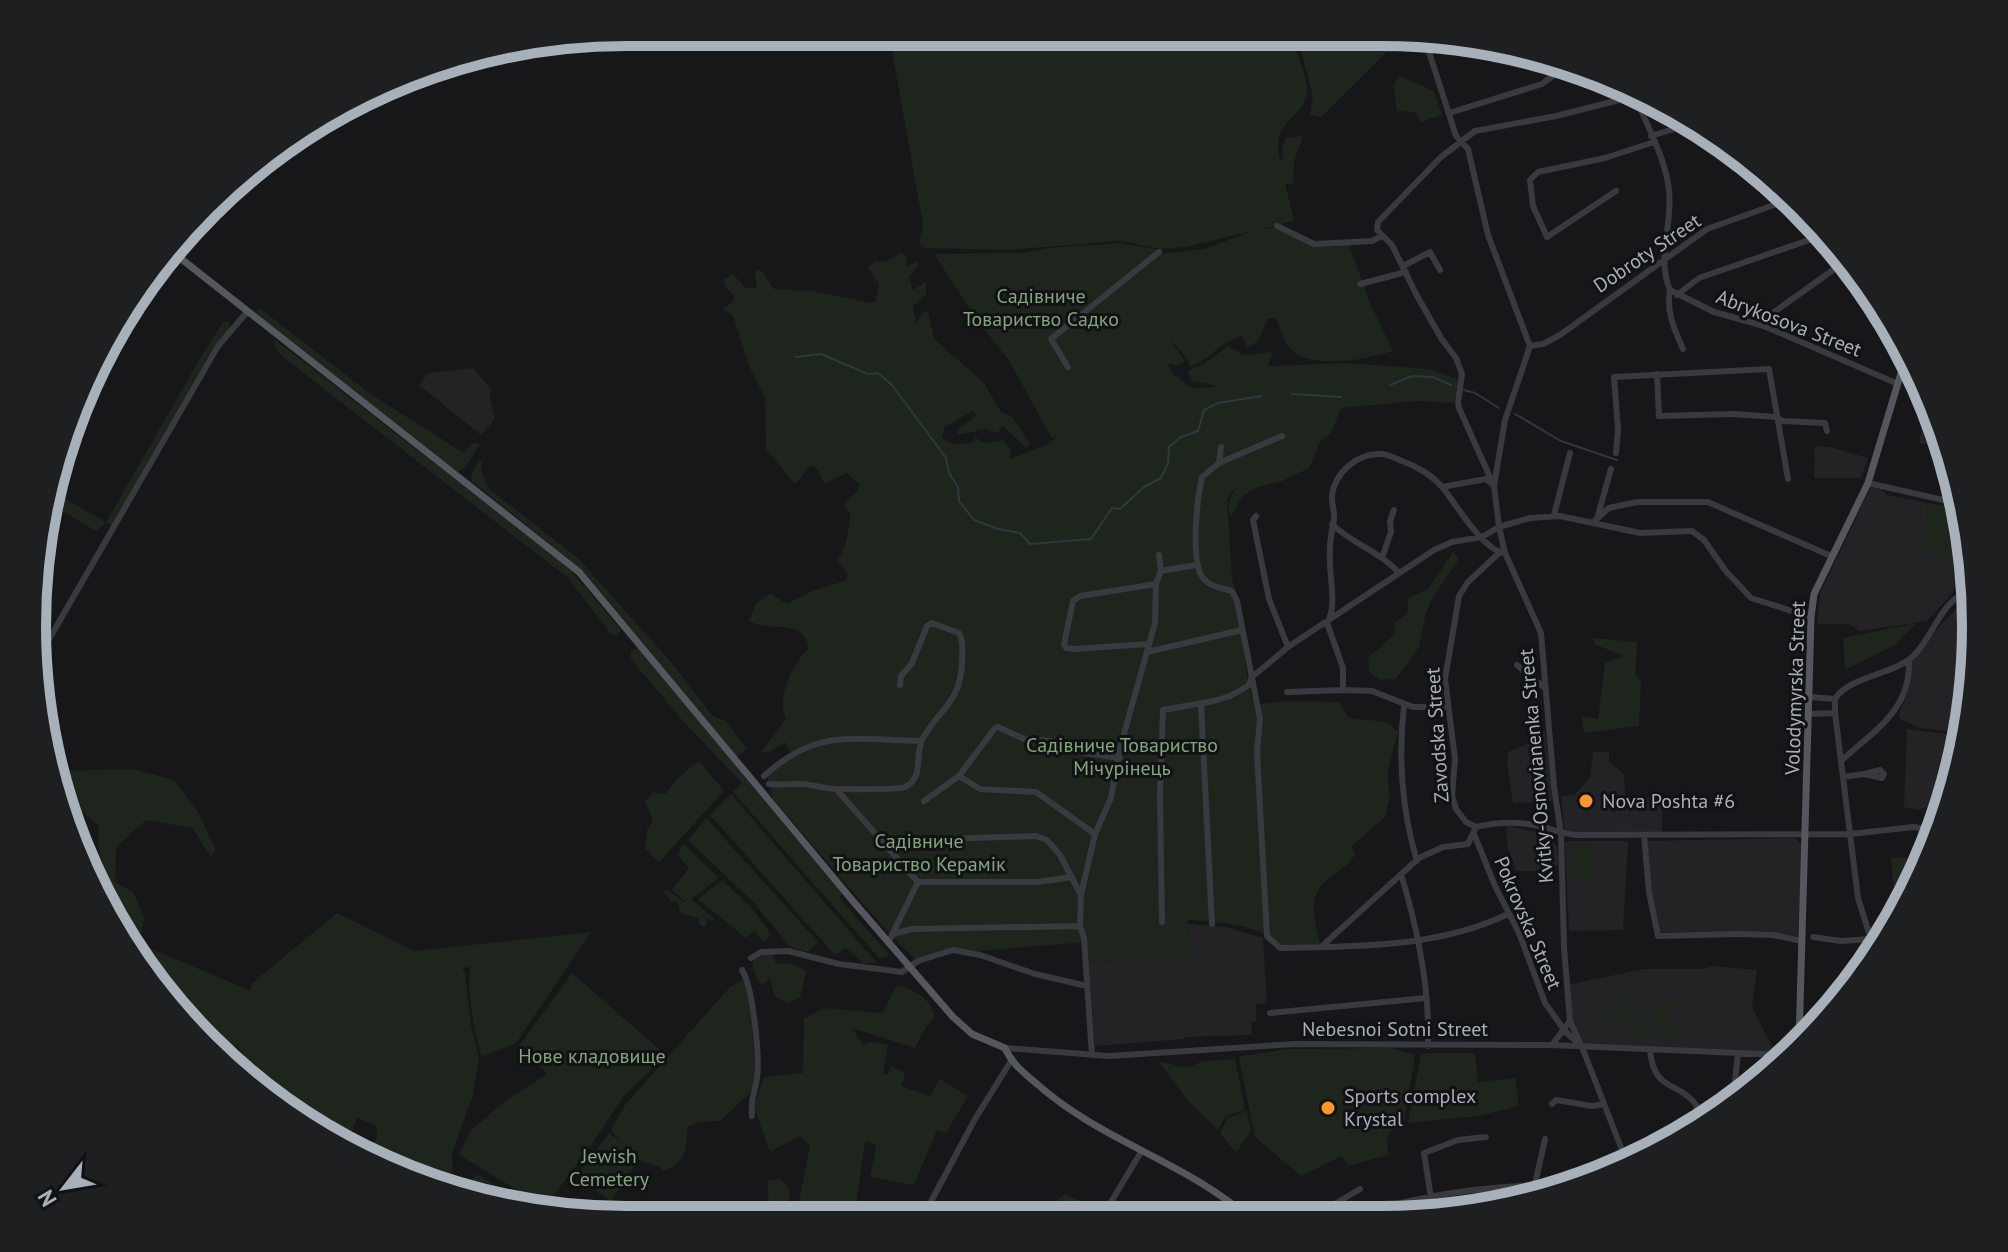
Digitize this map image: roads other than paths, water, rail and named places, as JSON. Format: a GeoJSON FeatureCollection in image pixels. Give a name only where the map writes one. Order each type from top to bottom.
{"type":"FeatureCollection","features":[{"type":"Feature","properties":{"kind":"main road"},"geometry":{"type":"LineString","coordinates":[[179,257],[579,572],[909,968],[972,1034],[1005,1048],[1011,1061],[1051,1097],[1141,1152],[1225,1197],[1234,1206]]}},
{"type":"Feature","properties":{"kind":"main road","name":"Volodymyrska Street"},"geometry":{"type":"LineString","coordinates":[[1799,1028],[1814,594],[1868,483],[1902,369]]}},
{"type":"Feature","properties":{"kind":"street"},"geometry":{"type":"LineString","coordinates":[[1429,52],[1456,136],[1468,149],[1488,235],[1530,346]]}},
{"type":"Feature","properties":{"kind":"street"},"geometry":{"type":"LineString","coordinates":[[1449,113],[1542,84],[1556,73]]}},
{"type":"Feature","properties":{"kind":"street"},"geometry":{"type":"LineString","coordinates":[[1404,269],[1392,245],[1377,230],[1378,222],[1441,157],[1475,131],[1556,116],[1621,98]]}},
{"type":"Feature","properties":{"kind":"street"},"geometry":{"type":"LineString","coordinates":[[1639,106],[1669,191],[1663,259],[1674,292]]}},
{"type":"Feature","properties":{"kind":"street"},"geometry":{"type":"LineString","coordinates":[[1616,191],[1547,237],[1533,206],[1530,180],[1538,172],[1605,158],[1679,128]]}},
{"type":"Feature","properties":{"kind":"street","name":"Dobroty Street"},"geometry":{"type":"LineString","coordinates":[[1530,346],[1543,344],[1560,335],[1707,229],[1778,203]]}},
{"type":"Feature","properties":{"kind":"street"},"geometry":{"type":"LineString","coordinates":[[1277,226],[1314,244],[1372,241],[1382,236]]}},
{"type":"Feature","properties":{"kind":"street"},"geometry":{"type":"LineString","coordinates":[[1683,349],[1670,317],[1668,303],[1674,292],[1699,278],[1812,239]]}},
{"type":"Feature","properties":{"kind":"street"},"geometry":{"type":"LineString","coordinates":[[1068,367],[1051,339],[1159,252]]}},
{"type":"Feature","properties":{"kind":"street"},"geometry":{"type":"LineString","coordinates":[[1360,284],[1404,269],[1430,252],[1440,270]]}},
{"type":"Feature","properties":{"kind":"street"},"geometry":{"type":"LineString","coordinates":[[1764,326],[1770,315],[1837,267]]}},
{"type":"Feature","properties":{"kind":"street","name":"Kvitky-Osnovianenka Street"},"geometry":{"type":"LineString","coordinates":[[1404,269],[1441,338],[1456,358],[1462,374],[1458,402],[1494,486],[1502,553],[1541,633],[1561,834],[1570,1021],[1552,1045]]}},
{"type":"Feature","properties":{"kind":"street","name":"Abrykosova Street"},"geometry":{"type":"LineString","coordinates":[[1674,292],[1714,312],[1764,326],[1898,384]]}},
{"type":"Feature","properties":{"kind":"street"},"geometry":{"type":"LineString","coordinates":[[46,644],[218,346],[247,312]]}},
{"type":"Feature","properties":{"kind":"street","name":"Kvitky-Osnovianenka Street"},"geometry":{"type":"LineString","coordinates":[[1494,486],[1505,420],[1530,346]]}},
{"type":"Feature","properties":{"kind":"street"},"geometry":{"type":"LineString","coordinates":[[1616,453],[1618,429],[1614,377],[1769,369],[1788,479]]}},
{"type":"Feature","properties":{"kind":"street"},"geometry":{"type":"LineString","coordinates":[[1657,374],[1659,416],[1734,414],[1776,417],[1783,421],[1825,423],[1827,431]]}},
{"type":"Feature","properties":{"kind":"street"},"geometry":{"type":"LineString","coordinates":[[1282,436],[1219,463],[1202,477],[1196,565],[1210,585],[1232,591],[1237,601],[1252,677],[1260,719],[1257,752],[1267,936],[1280,948],[1350,947],[1466,931],[1508,914]]}},
{"type":"Feature","properties":{"kind":"street"},"geometry":{"type":"LineString","coordinates":[[1219,463],[1221,447]]}},
{"type":"Feature","properties":{"kind":"street"},"geometry":{"type":"LineString","coordinates":[[1343,690],[1343,668],[1327,623],[1332,613],[1329,559],[1334,511],[1332,498],[1336,480],[1349,465],[1360,458],[1380,453],[1409,463],[1442,487],[1482,537],[1502,553]]}},
{"type":"Feature","properties":{"kind":"street"},"geometry":{"type":"LineString","coordinates":[[1554,515],[1570,453]]}},
{"type":"Feature","properties":{"kind":"street"},"geometry":{"type":"LineString","coordinates":[[1594,520],[1611,469]]}},
{"type":"Feature","properties":{"kind":"street"},"geometry":{"type":"LineString","coordinates":[[1442,487],[1486,479],[1494,486]]}},
{"type":"Feature","properties":{"kind":"street"},"geometry":{"type":"LineString","coordinates":[[1868,483],[1948,501]]}},
{"type":"Feature","properties":{"kind":"street"},"geometry":{"type":"LineString","coordinates":[[1594,520],[1609,508],[1637,502],[1708,502],[1831,556]]}},
{"type":"Feature","properties":{"kind":"street"},"geometry":{"type":"LineString","coordinates":[[1382,558],[1391,532],[1390,521],[1394,510]]}},
{"type":"Feature","properties":{"kind":"street"},"geometry":{"type":"LineString","coordinates":[[1162,922],[1163,710],[1230,696],[1248,686],[1252,677],[1288,647],[1399,573],[1452,542],[1482,537],[1499,527],[1530,518],[1554,515],[1594,520],[1640,533],[1692,531],[1704,540],[1725,570],[1751,598],[1811,617]]}},
{"type":"Feature","properties":{"kind":"street"},"geometry":{"type":"LineString","coordinates":[[1256,516],[1254,527],[1269,599],[1288,647]]}},
{"type":"Feature","properties":{"kind":"street"},"geometry":{"type":"LineString","coordinates":[[1332,524],[1343,536],[1382,558],[1399,573]]}},
{"type":"Feature","properties":{"kind":"street","name":"Zavodska Street"},"geometry":{"type":"LineString","coordinates":[[1475,831],[1456,809],[1452,796],[1455,759],[1445,679],[1459,596],[1468,582],[1502,553]]}},
{"type":"Feature","properties":{"kind":"street"},"geometry":{"type":"LineString","coordinates":[[1092,1055],[1084,938],[1080,926],[1081,895],[1095,834],[1111,798],[1120,748],[1155,623],[1156,584],[1161,571],[1159,555]]}},
{"type":"Feature","properties":{"kind":"street"},"geometry":{"type":"LineString","coordinates":[[1161,571],[1196,565]]}},
{"type":"Feature","properties":{"kind":"street"},"geometry":{"type":"LineString","coordinates":[[1156,584],[1080,596],[1073,601],[1064,644],[1066,648],[1148,648],[1242,630]]}},
{"type":"Feature","properties":{"kind":"street"},"geometry":{"type":"LineString","coordinates":[[1870,939],[1858,898],[1835,699],[1846,688],[1909,660],[1922,647],[1939,617],[1961,595]]}},
{"type":"Feature","properties":{"kind":"street"},"geometry":{"type":"LineString","coordinates":[[769,784],[836,789],[905,787],[914,780],[920,763],[921,741],[958,693],[962,653],[959,633],[932,623],[927,626],[912,663],[901,676],[900,685]]}},
{"type":"Feature","properties":{"kind":"street"},"geometry":{"type":"LineString","coordinates":[[1842,760],[1891,716],[1904,697],[1910,676],[1909,660]]}},
{"type":"Feature","properties":{"kind":"street"},"geometry":{"type":"LineString","coordinates":[[1517,665],[1545,688]]}},
{"type":"Feature","properties":{"kind":"street"},"geometry":{"type":"LineString","coordinates":[[1287,692],[1372,691],[1397,699],[1404,706],[1448,707]]}},
{"type":"Feature","properties":{"kind":"street"},"geometry":{"type":"LineString","coordinates":[[1810,697],[1835,699]]}},
{"type":"Feature","properties":{"kind":"street"},"geometry":{"type":"LineString","coordinates":[[1201,704],[1212,924]]}},
{"type":"Feature","properties":{"kind":"street"},"geometry":{"type":"LineString","coordinates":[[1404,706],[1403,785],[1409,837],[1417,861]]}},
{"type":"Feature","properties":{"kind":"street"},"geometry":{"type":"LineString","coordinates":[[1809,714],[1835,713]]}},
{"type":"Feature","properties":{"kind":"street"},"geometry":{"type":"LineString","coordinates":[[924,801],[959,776],[998,727],[1024,739],[1073,743],[1079,752],[1120,758]]}},
{"type":"Feature","properties":{"kind":"street"},"geometry":{"type":"LineString","coordinates":[[764,776],[789,754],[825,740],[921,741]]}},
{"type":"Feature","properties":{"kind":"street"},"geometry":{"type":"LineString","coordinates":[[1843,777],[1864,774]]}},
{"type":"Feature","properties":{"kind":"street"},"geometry":{"type":"LineString","coordinates":[[959,776],[980,789],[1036,792],[1095,834]]}},
{"type":"Feature","properties":{"kind":"street"},"geometry":{"type":"LineString","coordinates":[[836,789],[918,882],[1038,882],[1072,877]]}},
{"type":"Feature","properties":{"kind":"street"},"geometry":{"type":"LineString","coordinates":[[1468,844],[1475,831],[1496,822],[1540,826],[1561,834],[1851,834],[1925,828]]}},
{"type":"Feature","properties":{"kind":"street","name":"Pokrovska Street"},"geometry":{"type":"LineString","coordinates":[[1475,831],[1486,865],[1519,933],[1545,1003],[1565,1031],[1582,1047],[1623,1153]]}},
{"type":"Feature","properties":{"kind":"street"},"geometry":{"type":"LineString","coordinates":[[1644,835],[1649,892],[1658,936],[1773,935],[1802,941]]}},
{"type":"Feature","properties":{"kind":"street"},"geometry":{"type":"LineString","coordinates":[[881,841],[1036,836],[1047,840],[1081,895]]}},
{"type":"Feature","properties":{"kind":"street"},"geometry":{"type":"LineString","coordinates":[[1321,947],[1417,861],[1434,850],[1468,844]]}},
{"type":"Feature","properties":{"kind":"street"},"geometry":{"type":"LineString","coordinates":[[1468,844],[1486,865]]}},
{"type":"Feature","properties":{"kind":"street"},"geometry":{"type":"LineString","coordinates":[[1401,874],[1420,939],[1428,1046]]}},
{"type":"Feature","properties":{"kind":"street"},"geometry":{"type":"LineString","coordinates":[[888,943],[918,882]]}},
{"type":"Feature","properties":{"kind":"street"},"geometry":{"type":"LineString","coordinates":[[893,934],[912,929],[1080,926]]}},
{"type":"Feature","properties":{"kind":"street"},"geometry":{"type":"LineString","coordinates":[[1813,937],[1841,941],[1870,939]]}},
{"type":"Feature","properties":{"kind":"street"},"geometry":{"type":"LineString","coordinates":[[751,958],[761,952],[788,951],[839,964],[902,972],[918,961],[953,950],[1087,986]]}},
{"type":"Feature","properties":{"kind":"street"},"geometry":{"type":"LineString","coordinates":[[742,970],[746,975],[751,1003],[757,1055],[752,1116]]}},
{"type":"Feature","properties":{"kind":"street"},"geometry":{"type":"LineString","coordinates":[[1270,1013],[1426,998]]}},
{"type":"Feature","properties":{"kind":"street"},"geometry":{"type":"LineString","coordinates":[[1570,1021],[1582,1047]]}},
{"type":"Feature","properties":{"kind":"street","name":"Nebesnoi Sotni Street"},"geometry":{"type":"LineString","coordinates":[[1005,1048],[1109,1056],[1294,1044],[1552,1045],[1772,1054]]}},
{"type":"Feature","properties":{"kind":"street"},"geometry":{"type":"LineString","coordinates":[[1650,1050],[1652,1069],[1656,1075],[1689,1097],[1697,1106],[1696,1113]]}},
{"type":"Feature","properties":{"kind":"street"},"geometry":{"type":"LineString","coordinates":[[1736,1085],[1738,1053]]}},
{"type":"Feature","properties":{"kind":"street"},"geometry":{"type":"LineString","coordinates":[[929,1206],[975,1119],[1011,1061]]}},
{"type":"Feature","properties":{"kind":"street"},"geometry":{"type":"LineString","coordinates":[[1552,1104],[1556,1100],[1592,1106],[1604,1104]]}},
{"type":"Feature","properties":{"kind":"street"},"geometry":{"type":"LineString","coordinates":[[1433,1204],[1424,1153],[1458,1140],[1486,1137]]}},
{"type":"Feature","properties":{"kind":"street"},"geometry":{"type":"LineString","coordinates":[[1394,1206],[1432,1195],[1536,1184],[1545,1139]]}},
{"type":"Feature","properties":{"kind":"street"},"geometry":{"type":"LineString","coordinates":[[1107,1206],[1120,1190],[1141,1152]]}},
{"type":"Feature","properties":{"kind":"street"},"geometry":{"type":"LineString","coordinates":[[1331,1206],[1360,1189]]}},
{"type":"Feature","properties":{"kind":"waterway"},"geometry":{"type":"LineString","coordinates":[[796,357],[821,354],[868,374],[878,373],[892,385],[946,458],[949,473],[958,487],[959,501],[974,520],[1020,533],[1030,544],[1091,539],[1112,508],[1120,509],[1144,487],[1161,478],[1168,463],[1169,447],[1181,437],[1198,431],[1204,410],[1218,403],[1262,396]]}},
{"type":"Feature","properties":{"kind":"waterway"},"geometry":{"type":"LineString","coordinates":[[1390,385],[1412,376],[1433,377],[1451,385]]}},
{"type":"Feature","properties":{"kind":"waterway"},"geometry":{"type":"LineString","coordinates":[[1464,390],[1499,408]]}},
{"type":"Feature","properties":{"kind":"waterway"},"geometry":{"type":"LineString","coordinates":[[1292,394],[1341,397]]}},
{"type":"Feature","properties":{"kind":"waterway"},"geometry":{"type":"LineString","coordinates":[[1515,414],[1561,441],[1617,460]]}},
{"type":"Feature","properties":{"kind":"place","name":"Nova Poshta #6"},"geometry":{"type":"Point","coordinates":[1586,801]}},
{"type":"Feature","properties":{"kind":"place","name":"Sports complex Krystal"},"geometry":{"type":"Point","coordinates":[1328,1108]}},
{"type":"Feature","properties":{"kind":"park label","name":"Садівниче Товариство Садко"},"geometry":{"type":"Point","coordinates":[1041,308]}},
{"type":"Feature","properties":{"kind":"park label","name":"Садівниче Товариство Мічурінець"},"geometry":{"type":"Point","coordinates":[1122,756]}},
{"type":"Feature","properties":{"kind":"park label","name":"Садівниче Товариство Керамік"},"geometry":{"type":"Point","coordinates":[919,852]}},
{"type":"Feature","properties":{"kind":"park label","name":"Нове кладовище"},"geometry":{"type":"Point","coordinates":[592,1056]}},
{"type":"Feature","properties":{"kind":"park label","name":"Jewish Cemetery"},"geometry":{"type":"Point","coordinates":[609,1168]}}]}
